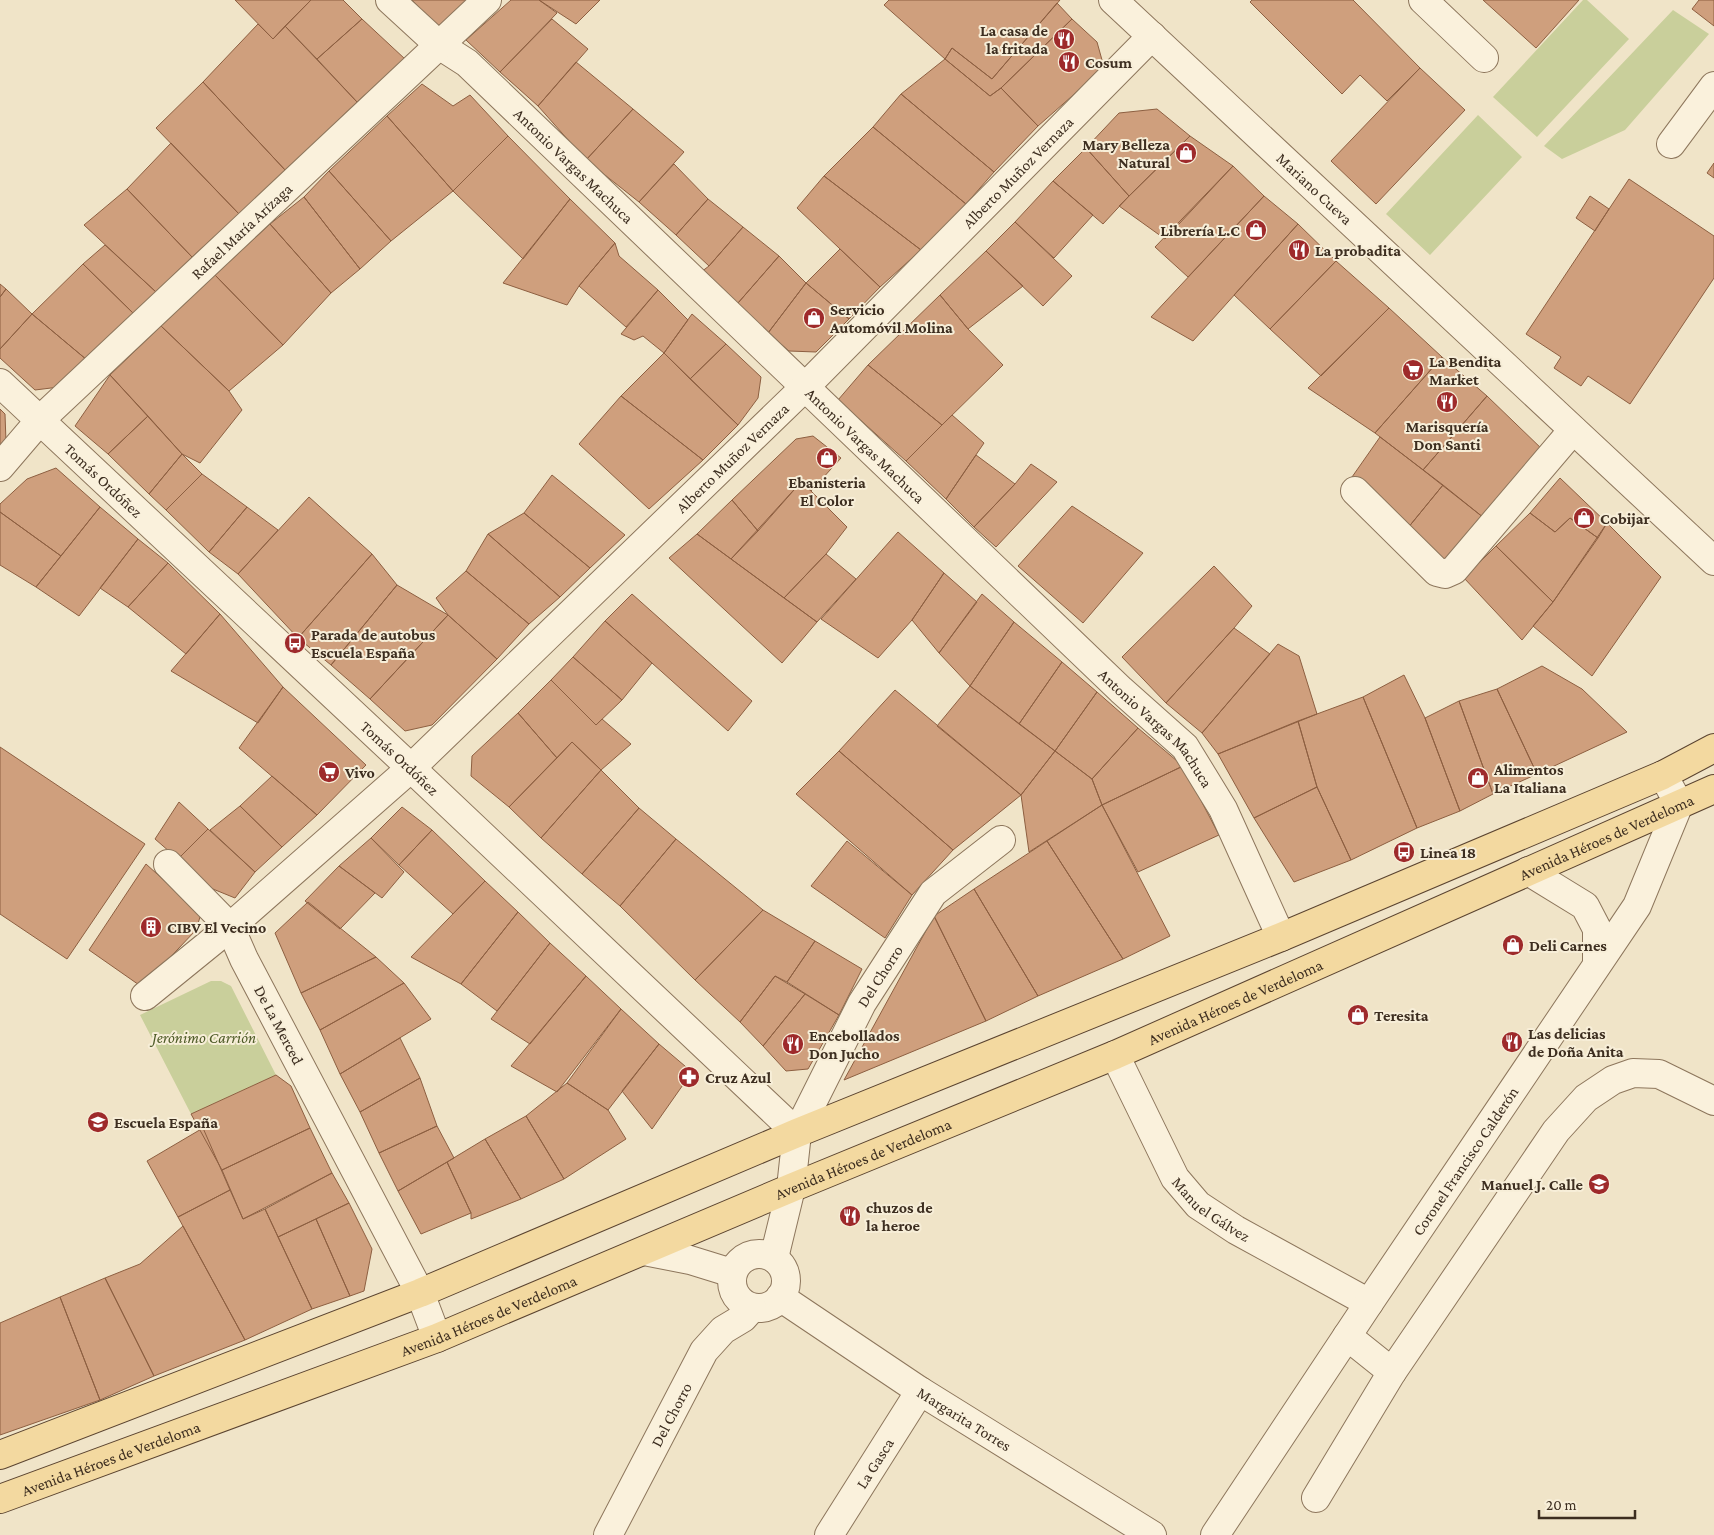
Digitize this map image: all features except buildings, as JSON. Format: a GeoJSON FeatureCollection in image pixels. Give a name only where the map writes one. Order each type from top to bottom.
{"type":"FeatureCollection","features":[{"type":"Feature","properties":{"kind":"main road","name":"Avenida Héroes de Verdeloma"},"geometry":{"type":"LineString","coordinates":[[0,1455],[420,1293],[797,1133],[1282,937],[1663,775],[1714,748]]}},
{"type":"Feature","properties":{"kind":"main road","name":"Avenida Héroes de Verdeloma"},"geometry":{"type":"LineString","coordinates":[[0,1499],[437,1338],[791,1188],[1116,1055],[1714,789]]}},
{"type":"Feature","properties":{"kind":"street","name":"Antonio Vargas Machuca"},"geometry":{"type":"LineString","coordinates":[[390,0],[439,45],[467,62],[1114,684],[1185,747],[1223,809],[1282,937]]}},
{"type":"Feature","properties":{"kind":"street","name":"Rafael María Arízaga"},"geometry":{"type":"LineString","coordinates":[[0,467],[40,419],[487,0]]}},
{"type":"Feature","properties":{"kind":"street","name":"Mariano Cueva"},"geometry":{"type":"LineString","coordinates":[[1113,0],[1714,561]]}},
{"type":"Feature","properties":{"kind":"street"},"geometry":{"type":"LineString","coordinates":[[1423,0],[1484,58]]}},
{"type":"Feature","properties":{"kind":"street","name":"Alberto Muñoz Vernaza"},"geometry":{"type":"LineString","coordinates":[[411,768],[805,386],[1152,36]]}},
{"type":"Feature","properties":{"kind":"street"},"geometry":{"type":"LineString","coordinates":[[1671,144],[1714,86]]}},
{"type":"Feature","properties":{"kind":"street","name":"Tomás Ordóñez"},"geometry":{"type":"LineString","coordinates":[[0,382],[797,1133]]}},
{"type":"Feature","properties":{"kind":"street"},"geometry":{"type":"LineString","coordinates":[[1355,492],[1437,572],[1445,574],[1454,570],[1574,430]]}},
{"type":"Feature","properties":{"kind":"street"},"geometry":{"type":"LineString","coordinates":[[145,996],[230,927],[411,768]]}},
{"type":"Feature","properties":{"kind":"street"},"geometry":{"type":"LineString","coordinates":[[1663,775],[1679,804]]}},
{"type":"Feature","properties":{"kind":"street","name":"Coronel Francisco Calderón"},"geometry":{"type":"LineString","coordinates":[[1216,1535],[1369,1303],[1636,906],[1679,804]]}},
{"type":"Feature","properties":{"kind":"street","name":"Del Chorro"},"geometry":{"type":"LineString","coordinates":[[774,1258],[791,1188],[797,1133],[862,1003],[933,893],[1001,840]]}},
{"type":"Feature","properties":{"kind":"street"},"geometry":{"type":"LineString","coordinates":[[168,864],[230,927]]}},
{"type":"Feature","properties":{"kind":"street"},"geometry":{"type":"LineString","coordinates":[[1528,871],[1585,906],[1597,929],[1597,964]]}},
{"type":"Feature","properties":{"kind":"street","name":"De La Merced"},"geometry":{"type":"LineString","coordinates":[[230,927],[244,959],[420,1293],[437,1338]]}},
{"type":"Feature","properties":{"kind":"street","name":"Manuel Gálvez"},"geometry":{"type":"LineString","coordinates":[[1116,1055],[1175,1178],[1198,1205],[1236,1230],[1369,1303]]}},
{"type":"Feature","properties":{"kind":"street"},"geometry":{"type":"LineString","coordinates":[[1316,1498],[1392,1372],[1556,1131],[1586,1098],[1613,1080],[1633,1073],[1659,1074],[1714,1101]]}},
{"type":"Feature","properties":{"kind":"street"},"geometry":{"type":"LineString","coordinates":[[644,1251],[690,1260],[732,1274]]}},
{"type":"Feature","properties":{"kind":"street"},"geometry":{"type":"LineString","coordinates":[[758,1254],[774,1258],[780,1264],[786,1279],[785,1288],[780,1297],[768,1307],[760,1309],[744,1304],[737,1298],[731,1282],[732,1274],[742,1260],[749,1256],[758,1254]]}},
{"type":"Feature","properties":{"kind":"street","name":"Margarita Torres"},"geometry":{"type":"LineString","coordinates":[[780,1297],[920,1391],[1152,1535]]}},
{"type":"Feature","properties":{"kind":"street","name":"Del Chorro"},"geometry":{"type":"LineString","coordinates":[[608,1535],[704,1351],[724,1330],[743,1318],[752,1308]]}},
{"type":"Feature","properties":{"kind":"street"},"geometry":{"type":"LineString","coordinates":[[1347,1336],[1392,1372]]}},
{"type":"Feature","properties":{"kind":"street","name":"La Gasca"},"geometry":{"type":"LineString","coordinates":[[829,1535],[920,1391]]}},
{"type":"Feature","properties":{"kind":"green space"},"geometry":{"type":"Polygon","coordinates":[[[1583,0],[1587,0],[1629,39],[1537,137],[1493,97],[1583,0]]]}},
{"type":"Feature","properties":{"kind":"green space"},"geometry":{"type":"Polygon","coordinates":[[[1673,10],[1709,34],[1625,130],[1562,159],[1544,146],[1673,10]]]}},
{"type":"Feature","properties":{"kind":"green space"},"geometry":{"type":"Polygon","coordinates":[[[1478,115],[1522,157],[1430,255],[1386,214],[1478,115]]]}},
{"type":"Feature","properties":{"kind":"green space","name":"Jerónimo Carrión"},"geometry":{"type":"Polygon","coordinates":[[[211,981],[221,981],[231,986],[276,1075],[191,1114],[140,1015],[211,981]]]}},
{"type":"Feature","properties":{"kind":"place","name":"La casa de la fritada"},"geometry":{"type":"Point","coordinates":[1064,39]}},
{"type":"Feature","properties":{"kind":"place","name":"Cosum"},"geometry":{"type":"Point","coordinates":[1069,62]}},
{"type":"Feature","properties":{"kind":"place","name":"Mary Belleza Natural"},"geometry":{"type":"Point","coordinates":[1186,153]}},
{"type":"Feature","properties":{"kind":"place","name":"Librería L.C"},"geometry":{"type":"Point","coordinates":[1256,230]}},
{"type":"Feature","properties":{"kind":"place","name":"La probadita"},"geometry":{"type":"Point","coordinates":[1299,250]}},
{"type":"Feature","properties":{"kind":"place","name":"Servicio Automóvil Molina"},"geometry":{"type":"Point","coordinates":[814,318]}},
{"type":"Feature","properties":{"kind":"place","name":"La Bendita Market"},"geometry":{"type":"Point","coordinates":[1413,370]}},
{"type":"Feature","properties":{"kind":"place","name":"Marisquería Don Santi"},"geometry":{"type":"Point","coordinates":[1447,402]}},
{"type":"Feature","properties":{"kind":"place","name":"Ebanisteria El Color"},"geometry":{"type":"Point","coordinates":[827,458]}},
{"type":"Feature","properties":{"kind":"place","name":"Cobijar"},"geometry":{"type":"Point","coordinates":[1584,518]}},
{"type":"Feature","properties":{"kind":"place","name":"Parada de autobus Escuela España"},"geometry":{"type":"Point","coordinates":[295,643]}},
{"type":"Feature","properties":{"kind":"place","name":"Vivo"},"geometry":{"type":"Point","coordinates":[329,772]}},
{"type":"Feature","properties":{"kind":"place","name":"Alimentos La Italiana"},"geometry":{"type":"Point","coordinates":[1478,778]}},
{"type":"Feature","properties":{"kind":"place","name":"Linea 18"},"geometry":{"type":"Point","coordinates":[1404,852]}},
{"type":"Feature","properties":{"kind":"place","name":"CIBV El Vecino"},"geometry":{"type":"Point","coordinates":[151,927]}},
{"type":"Feature","properties":{"kind":"place","name":"Deli Carnes"},"geometry":{"type":"Point","coordinates":[1513,945]}},
{"type":"Feature","properties":{"kind":"place","name":"Teresita"},"geometry":{"type":"Point","coordinates":[1358,1015]}},
{"type":"Feature","properties":{"kind":"place","name":"Las delicias de Doña Anita"},"geometry":{"type":"Point","coordinates":[1512,1042]}},
{"type":"Feature","properties":{"kind":"place","name":"Encebollados Don Jucho"},"geometry":{"type":"Point","coordinates":[793,1044]}},
{"type":"Feature","properties":{"kind":"place","name":"Cruz Azul"},"geometry":{"type":"Point","coordinates":[689,1077]}},
{"type":"Feature","properties":{"kind":"place","name":"Escuela España"},"geometry":{"type":"Point","coordinates":[98,1122]}},
{"type":"Feature","properties":{"kind":"place","name":"Manuel J. Calle"},"geometry":{"type":"Point","coordinates":[1599,1184]}},
{"type":"Feature","properties":{"kind":"place","name":"chuzos de la heroe"},"geometry":{"type":"Point","coordinates":[850,1216]}}]}
